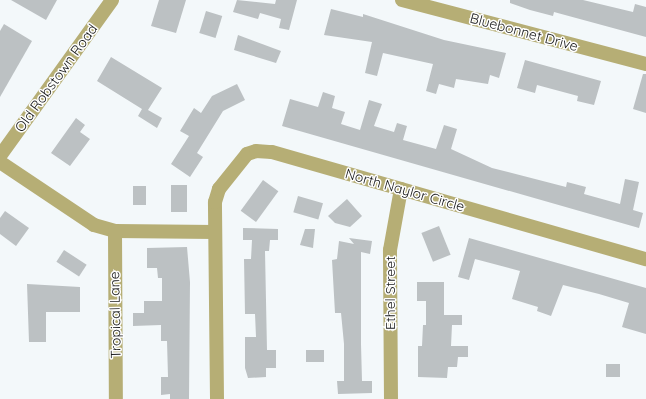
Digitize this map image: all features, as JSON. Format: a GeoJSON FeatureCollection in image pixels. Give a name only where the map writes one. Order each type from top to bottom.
{"type":"FeatureCollection","features":[{"type":"Feature","properties":{"kind":"street","name":"Old Robstown Road"},"geometry":{"type":"LineString","coordinates":[[0,156],[112,0]]}},
{"type":"Feature","properties":{"kind":"street","name":"Bluebonnet Drive"},"geometry":{"type":"LineString","coordinates":[[402,0],[646,64]]}},
{"type":"Feature","properties":{"kind":"street","name":"North Naylor Circle"},"geometry":{"type":"LineString","coordinates":[[217,399],[215,232],[219,189],[246,154],[256,151],[272,152],[646,259]]}},
{"type":"Feature","properties":{"kind":"street"},"geometry":{"type":"LineString","coordinates":[[0,162],[74,215],[115,231],[215,232]]}},
{"type":"Feature","properties":{"kind":"street","name":"Ethel Street"},"geometry":{"type":"LineString","coordinates":[[390,399],[390,250],[401,189]]}},
{"type":"Feature","properties":{"kind":"street","name":"Tropical Lane"},"geometry":{"type":"LineString","coordinates":[[115,231],[116,399]]}},
{"type":"Feature","properties":{"kind":"building"},"geometry":{"type":"Polygon","coordinates":[[[11,0],[57,0],[46,20],[11,0]]]}},
{"type":"Feature","properties":{"kind":"building"},"geometry":{"type":"Polygon","coordinates":[[[159,0],[186,0],[176,33],[151,26],[159,0]]]}},
{"type":"Feature","properties":{"kind":"building"},"geometry":{"type":"Polygon","coordinates":[[[237,0],[275,4],[276,0],[297,0],[289,30],[279,28],[281,19],[260,13],[258,19],[233,12],[237,0]]]}},
{"type":"Feature","properties":{"kind":"building"},"geometry":{"type":"Polygon","coordinates":[[[510,0],[583,0],[633,12],[635,4],[646,7],[646,37],[554,12],[553,16],[530,10],[510,3],[510,0]]]}},
{"type":"Feature","properties":{"kind":"building"},"geometry":{"type":"Polygon","coordinates":[[[331,9],[363,17],[363,14],[444,40],[506,53],[499,78],[490,75],[488,84],[456,79],[454,88],[439,84],[436,94],[426,91],[433,64],[383,53],[377,76],[365,73],[372,42],[324,35],[331,9]]]}},
{"type":"Feature","properties":{"kind":"building"},"geometry":{"type":"Polygon","coordinates":[[[206,11],[222,16],[216,38],[199,33],[206,11]]]}},
{"type":"Feature","properties":{"kind":"building"},"geometry":{"type":"Polygon","coordinates":[[[4,24],[32,41],[0,97],[0,31],[4,24]]]}},
{"type":"Feature","properties":{"kind":"building"},"geometry":{"type":"Polygon","coordinates":[[[238,35],[281,51],[276,63],[234,50],[238,35]]]}},
{"type":"Feature","properties":{"kind":"building"},"geometry":{"type":"Polygon","coordinates":[[[111,57],[162,88],[148,110],[162,118],[157,128],[138,116],[142,109],[97,81],[111,57]]]}},
{"type":"Feature","properties":{"kind":"building"},"geometry":{"type":"Polygon","coordinates":[[[525,60],[601,81],[594,105],[577,101],[578,96],[537,85],[535,93],[517,88],[525,60]]]}},
{"type":"Feature","properties":{"kind":"building"},"geometry":{"type":"Polygon","coordinates":[[[643,74],[646,74],[646,113],[633,109],[643,74]]]}},
{"type":"Feature","properties":{"kind":"building"},"geometry":{"type":"Polygon","coordinates":[[[237,84],[245,100],[223,111],[197,153],[203,157],[190,177],[171,164],[189,136],[180,131],[194,108],[201,113],[212,96],[237,84]]]}},
{"type":"Feature","properties":{"kind":"building"},"geometry":{"type":"Polygon","coordinates":[[[323,92],[335,96],[332,108],[345,112],[341,124],[360,130],[369,100],[382,104],[374,126],[394,132],[397,123],[407,126],[403,140],[436,149],[444,125],[457,129],[451,149],[492,168],[566,187],[567,182],[586,187],[584,194],[620,204],[625,179],[639,182],[633,210],[643,213],[639,228],[282,126],[290,99],[318,107],[323,92]]]}},
{"type":"Feature","properties":{"kind":"building"},"geometry":{"type":"Polygon","coordinates":[[[76,118],[85,125],[80,132],[90,139],[70,166],[51,153],[76,118]]]}},
{"type":"Feature","properties":{"kind":"building"},"geometry":{"type":"Polygon","coordinates":[[[263,180],[278,191],[256,222],[241,211],[263,180]]]}},
{"type":"Feature","properties":{"kind":"building"},"geometry":{"type":"Polygon","coordinates":[[[171,185],[187,185],[187,212],[171,212],[171,185]]]}},
{"type":"Feature","properties":{"kind":"building"},"geometry":{"type":"Polygon","coordinates":[[[133,186],[146,186],[146,205],[133,205],[133,186]]]}},
{"type":"Feature","properties":{"kind":"building"},"geometry":{"type":"Polygon","coordinates":[[[298,196],[323,203],[318,220],[293,212],[298,196]]]}},
{"type":"Feature","properties":{"kind":"building"},"geometry":{"type":"Polygon","coordinates":[[[347,199],[362,216],[350,227],[335,223],[328,216],[347,199]]]}},
{"type":"Feature","properties":{"kind":"building"},"geometry":{"type":"Polygon","coordinates":[[[5,211],[29,228],[16,246],[0,234],[0,218],[5,211]]]}},
{"type":"Feature","properties":{"kind":"building"},"geometry":{"type":"Polygon","coordinates":[[[439,226],[451,255],[433,262],[421,233],[439,226]]]}},
{"type":"Feature","properties":{"kind":"building"},"geometry":{"type":"Polygon","coordinates":[[[243,228],[278,229],[278,240],[270,240],[269,251],[265,251],[267,350],[276,350],[276,368],[266,368],[266,377],[248,378],[245,368],[245,337],[256,337],[255,314],[245,314],[244,259],[251,259],[252,240],[243,240],[243,228]]]}},
{"type":"Feature","properties":{"kind":"building"},"geometry":{"type":"Polygon","coordinates":[[[305,229],[315,229],[313,248],[300,245],[305,229]]]}},
{"type":"Feature","properties":{"kind":"building"},"geometry":{"type":"Polygon","coordinates":[[[349,238],[372,241],[370,254],[361,252],[361,344],[362,381],[372,381],[372,393],[338,394],[337,381],[344,381],[344,344],[341,313],[335,313],[332,260],[337,259],[339,241],[354,244],[349,238]]]}},
{"type":"Feature","properties":{"kind":"building"},"geometry":{"type":"Polygon","coordinates":[[[469,238],[646,288],[646,334],[622,327],[629,303],[563,285],[551,316],[537,311],[538,307],[512,299],[520,271],[475,259],[469,280],[458,277],[469,238]]]}},
{"type":"Feature","properties":{"kind":"building"},"geometry":{"type":"Polygon","coordinates":[[[187,247],[190,282],[189,399],[170,399],[170,394],[161,395],[161,377],[168,377],[167,341],[161,341],[161,325],[133,326],[133,313],[144,313],[144,301],[162,301],[162,278],[158,278],[157,268],[147,268],[147,248],[187,247]]]}},
{"type":"Feature","properties":{"kind":"building"},"geometry":{"type":"Polygon","coordinates":[[[64,250],[87,265],[79,276],[56,262],[64,250]]]}},
{"type":"Feature","properties":{"kind":"building"},"geometry":{"type":"Polygon","coordinates":[[[417,282],[444,282],[444,315],[462,315],[462,325],[452,325],[451,346],[468,346],[468,357],[458,357],[457,367],[448,367],[447,378],[418,377],[418,346],[422,346],[423,325],[426,325],[426,301],[417,301],[417,282]]]}},
{"type":"Feature","properties":{"kind":"building"},"geometry":{"type":"Polygon","coordinates":[[[27,284],[80,287],[80,312],[46,312],[46,342],[29,342],[27,284]]]}},
{"type":"Feature","properties":{"kind":"building"},"geometry":{"type":"Polygon","coordinates":[[[306,350],[324,350],[324,362],[306,362],[306,350]]]}},
{"type":"Feature","properties":{"kind":"building"},"geometry":{"type":"Polygon","coordinates":[[[606,364],[620,364],[620,377],[606,377],[606,364]]]}}]}
